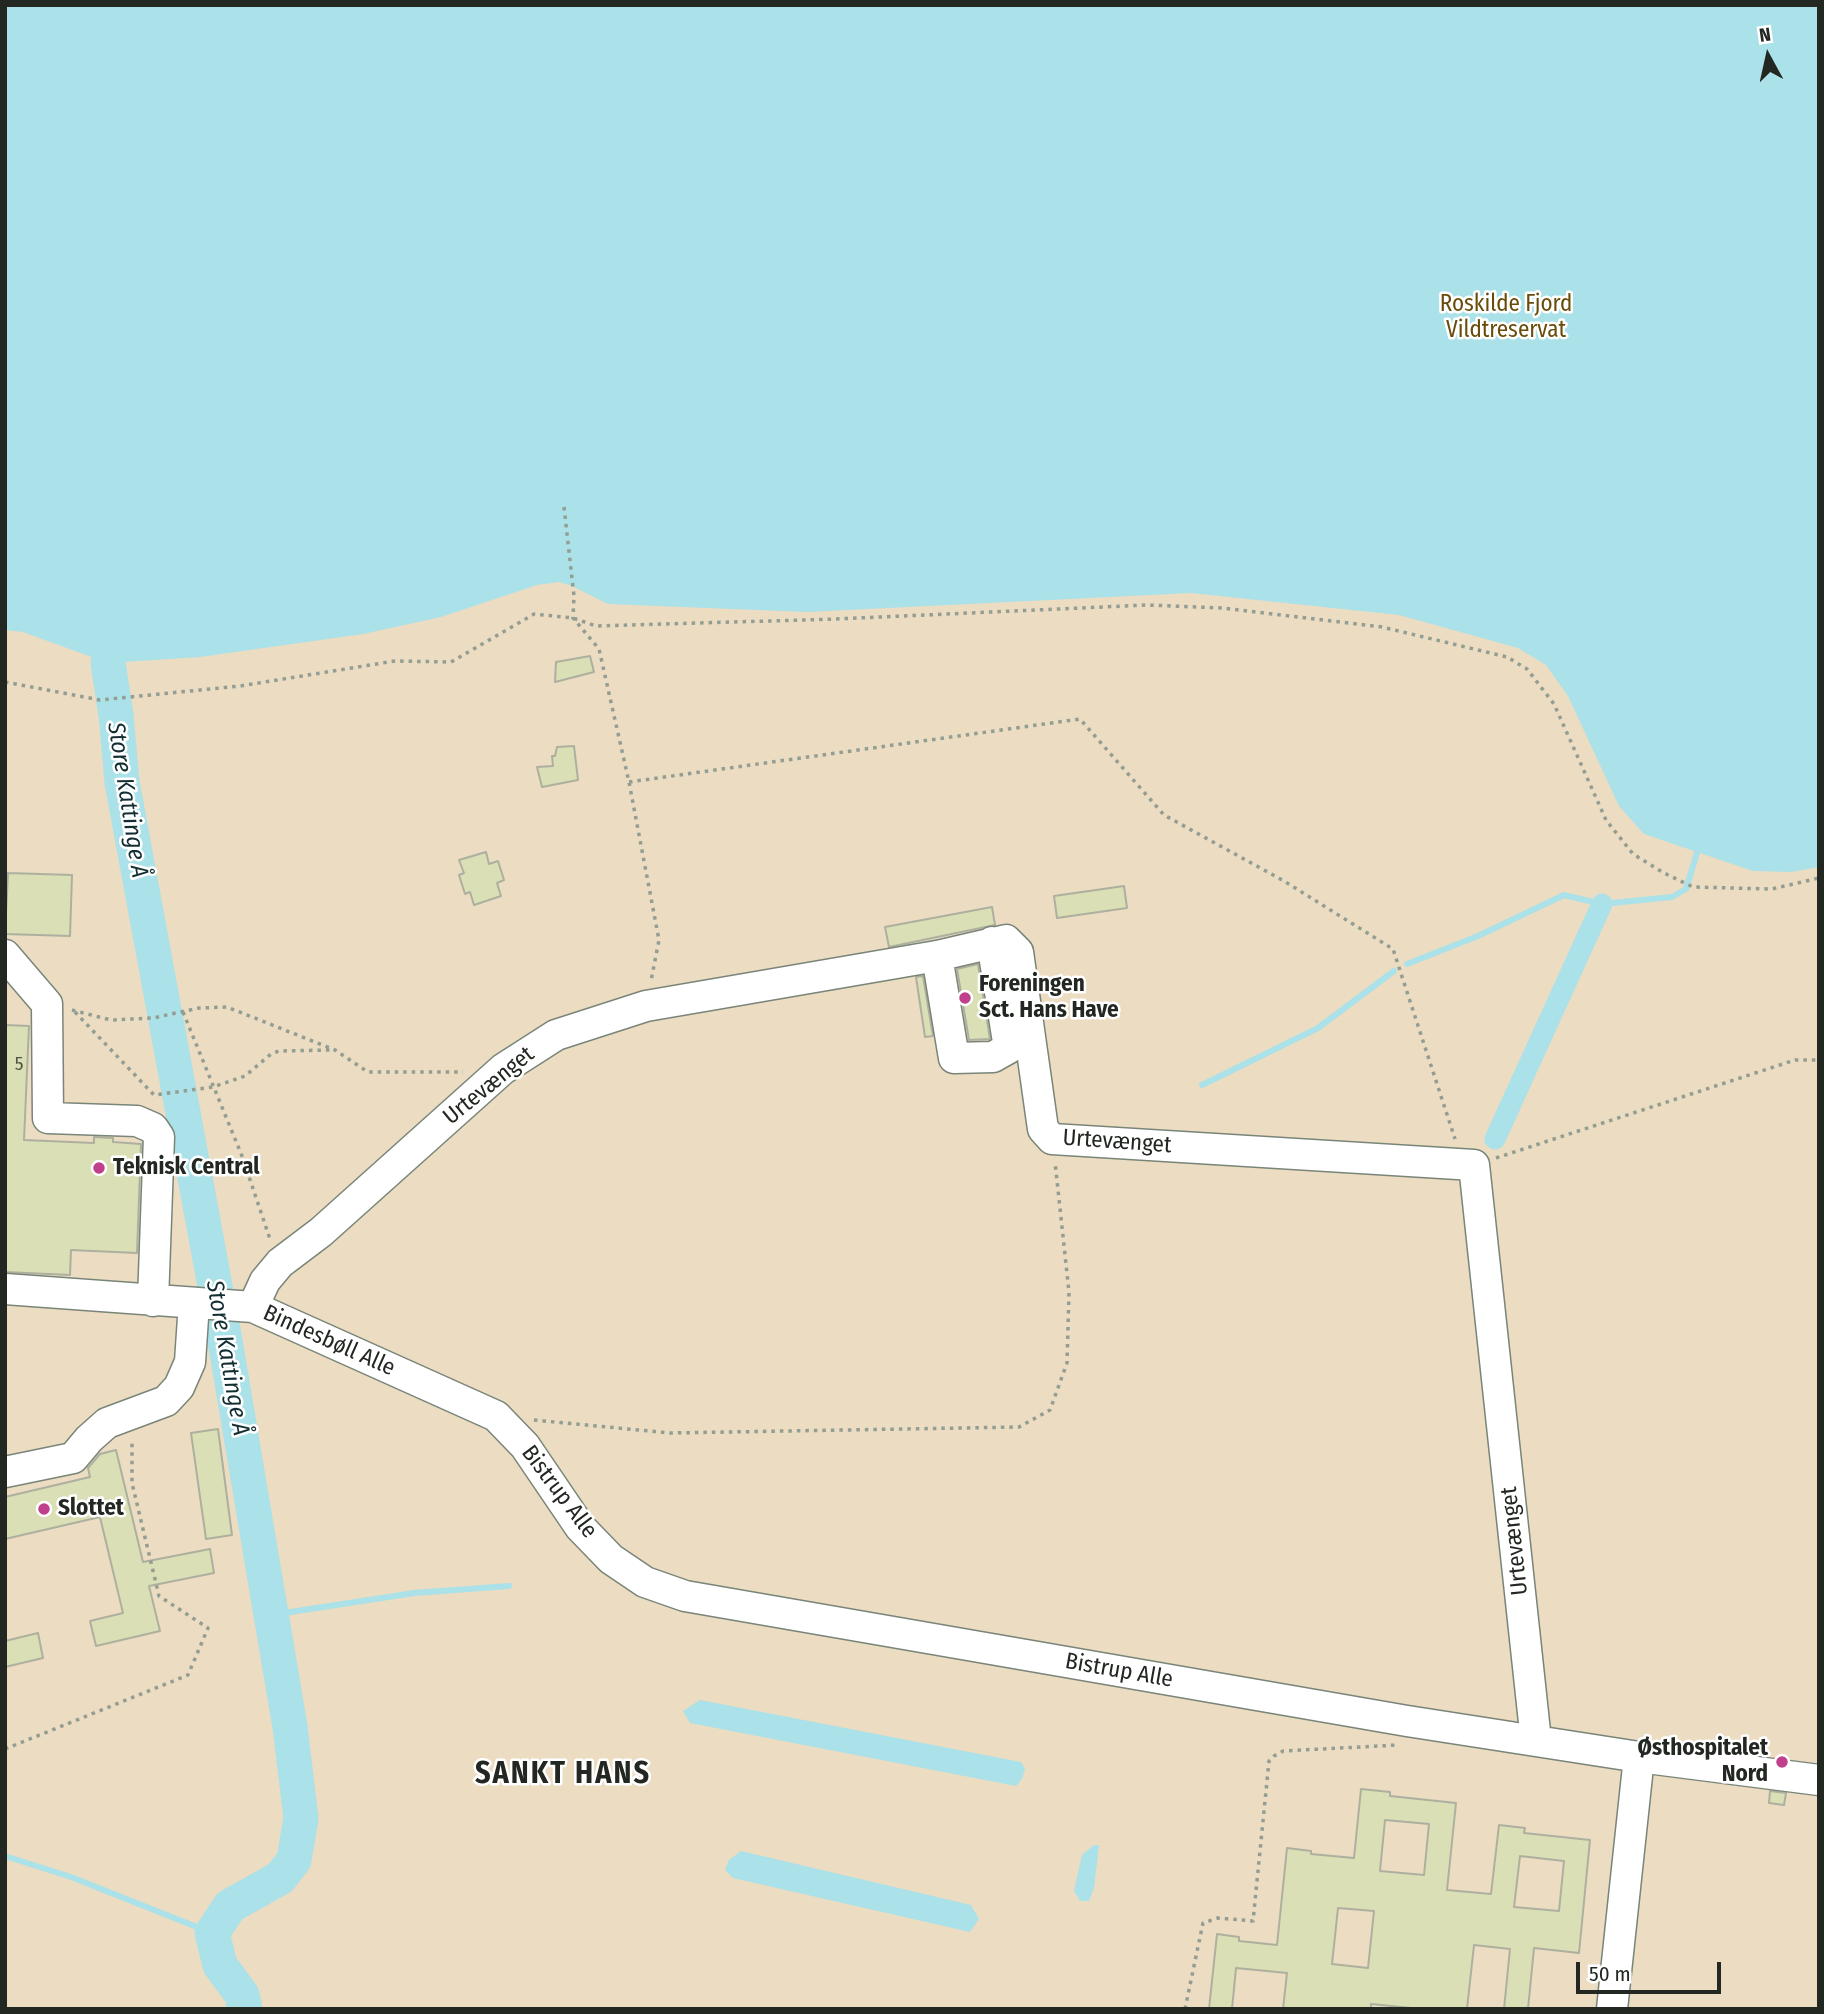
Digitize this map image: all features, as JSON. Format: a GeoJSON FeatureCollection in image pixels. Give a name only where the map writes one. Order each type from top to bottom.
{"type":"FeatureCollection","features":[{"type":"Feature","properties":{"kind":"street","name":"Urtevænget"},"geometry":{"type":"LineString","coordinates":[[253,1307],[265,1281],[280,1263],[321,1232],[503,1069],[556,1035],[646,1006],[937,957],[1006,940],[1018,952],[1043,1129],[1052,1139],[1474,1166],[1536,1741]]}},
{"type":"Feature","properties":{"kind":"street"},"geometry":{"type":"LineString","coordinates":[[937,957],[954,1058],[993,1057],[1009,1048],[992,942]]}},
{"type":"Feature","properties":{"kind":"street"},"geometry":{"type":"LineString","coordinates":[[5,955],[60,1007],[48,1118],[137,1121],[153,1128],[159,1137],[153,1301]]}},
{"type":"Feature","properties":{"kind":"street","name":"Bindesbøll Alle"},"geometry":{"type":"LineString","coordinates":[[5,1289],[253,1307],[496,1416]]}},
{"type":"Feature","properties":{"kind":"street"},"geometry":{"type":"LineString","coordinates":[[5,1472],[73,1458],[107,1423],[166,1401],[179,1387],[190,1362],[194,1303]]}},
{"type":"Feature","properties":{"kind":"street","name":"Bistrup Alle"},"geometry":{"type":"LineString","coordinates":[[496,1416],[525,1446],[580,1527],[611,1559],[645,1582],[685,1597],[1407,1721],[1639,1757],[1819,1780]]}},
{"type":"Feature","properties":{"kind":"street"},"geometry":{"type":"LineString","coordinates":[[1612,2009],[1639,1757]]}},
{"type":"Feature","properties":{"kind":"path"},"geometry":{"type":"LineString","coordinates":[[564,507],[574,599],[573,618],[599,649],[629,782],[659,940],[646,1006]]}},
{"type":"Feature","properties":{"kind":"path"},"geometry":{"type":"LineString","coordinates":[[5,682],[100,700],[240,686],[395,661],[451,662],[534,614],[573,618],[596,626],[836,619],[1147,605],[1235,610],[1382,627],[1507,657],[1527,669],[1554,704],[1606,820],[1633,854],[1692,887],[1772,889],[1819,878]]}},
{"type":"Feature","properties":{"kind":"path"},"geometry":{"type":"LineString","coordinates":[[629,782],[1080,719],[1164,815],[1284,881],[1393,949],[1455,1138],[1474,1166],[1795,1060],[1819,1060]]}},
{"type":"Feature","properties":{"kind":"path"},"geometry":{"type":"LineString","coordinates":[[60,1007],[111,1020],[153,1018],[199,1008],[227,1007],[335,1050],[368,1072],[466,1072]]}},
{"type":"Feature","properties":{"kind":"path"},"geometry":{"type":"LineString","coordinates":[[60,1007],[154,1095],[213,1087],[245,1076],[271,1054],[279,1051],[335,1050]]}},
{"type":"Feature","properties":{"kind":"path"},"geometry":{"type":"LineString","coordinates":[[183,1012],[242,1156],[280,1263]]}},
{"type":"Feature","properties":{"kind":"path"},"geometry":{"type":"LineString","coordinates":[[496,1416],[670,1433],[1019,1427],[1050,1410],[1067,1363],[1069,1292],[1052,1139]]}},
{"type":"Feature","properties":{"kind":"path"},"geometry":{"type":"LineString","coordinates":[[5,1749],[187,1675],[208,1628],[159,1596],[132,1483],[133,1426],[148,1409]]}},
{"type":"Feature","properties":{"kind":"path"},"geometry":{"type":"LineString","coordinates":[[1185,2009],[1203,1923],[1218,1918],[1253,1922],[1269,1761],[1283,1751],[1399,1745],[1404,1737],[1407,1721]]}},
{"type":"Feature","properties":{"kind":"green space"},"geometry":{"type":"Polygon","coordinates":[[[5,5],[1819,5],[1819,2009],[5,2009],[5,5]]]}},
{"type":"Feature","properties":{"kind":"water","name":"Roskilde Fjord Vildtreservat"},"geometry":{"type":"Polygon","coordinates":[[[5,5],[1819,5],[1819,867],[1791,872],[1753,871],[1644,834],[1619,806],[1568,696],[1546,665],[1518,648],[1399,615],[1191,593],[807,612],[608,604],[559,582],[537,585],[441,617],[363,634],[200,657],[108,663],[23,632],[5,630],[5,5]]]}},
{"type":"Feature","properties":{"kind":"water"},"geometry":{"type":"Polygon","coordinates":[[[700,1700],[1021,1762],[1025,1769],[1016,1786],[690,1723],[683,1711],[700,1700]]]}},
{"type":"Feature","properties":{"kind":"water"},"geometry":{"type":"Polygon","coordinates":[[[1094,1845],[1099,1845],[1094,1888],[1089,1901],[1080,1901],[1074,1891],[1082,1855],[1094,1845]]]}},
{"type":"Feature","properties":{"kind":"water"},"geometry":{"type":"Polygon","coordinates":[[[741,1851],[971,1905],[979,1919],[970,1932],[733,1878],[725,1870],[729,1860],[741,1851]]]}},
{"type":"Feature","properties":{"kind":"building"},"geometry":{"type":"Polygon","coordinates":[[[590,656],[594,672],[555,682],[556,662],[590,656]]]}},
{"type":"Feature","properties":{"kind":"building"},"geometry":{"type":"Polygon","coordinates":[[[574,746],[578,780],[542,787],[537,767],[553,766],[552,756],[555,756],[557,747],[574,746]]]}},
{"type":"Feature","properties":{"kind":"building"},"geometry":{"type":"Polygon","coordinates":[[[486,852],[489,864],[498,861],[504,880],[497,883],[501,896],[474,905],[470,892],[465,894],[459,875],[464,873],[459,860],[486,852]]]}},
{"type":"Feature","properties":{"kind":"building"},"geometry":{"type":"Polygon","coordinates":[[[8,873],[72,875],[70,936],[5,934],[8,873]]]}},
{"type":"Feature","properties":{"kind":"building"},"geometry":{"type":"Polygon","coordinates":[[[1124,886],[1127,908],[1057,918],[1054,896],[1124,886]]]}},
{"type":"Feature","properties":{"kind":"building"},"geometry":{"type":"Polygon","coordinates":[[[992,907],[995,925],[889,947],[885,927],[992,907]]]}},
{"type":"Feature","properties":{"kind":"building"},"geometry":{"type":"Polygon","coordinates":[[[978,964],[990,1039],[969,1040],[957,969],[978,964]]]}},
{"type":"Feature","properties":{"kind":"building"},"geometry":{"type":"Polygon","coordinates":[[[923,976],[933,1036],[925,1037],[916,977],[923,976]]]}},
{"type":"Feature","properties":{"kind":"building","name":"Teknisk Central"},"geometry":{"type":"Polygon","coordinates":[[[5,1025],[29,1026],[24,1140],[94,1143],[94,1137],[113,1138],[113,1142],[141,1144],[137,1253],[71,1250],[70,1275],[5,1272],[5,1025]]]}},
{"type":"Feature","properties":{"kind":"building"},"geometry":{"type":"Polygon","coordinates":[[[218,1429],[232,1535],[206,1539],[191,1433],[218,1429]]]}},
{"type":"Feature","properties":{"kind":"building"},"geometry":{"type":"Polygon","coordinates":[[[116,1450],[143,1562],[210,1549],[214,1573],[149,1586],[160,1631],[96,1646],[90,1621],[123,1613],[100,1517],[5,1539],[5,1497],[90,1477],[88,1468],[100,1454],[116,1450]]]}},
{"type":"Feature","properties":{"kind":"building"},"geometry":{"type":"Polygon","coordinates":[[[38,1633],[43,1658],[5,1667],[5,1641],[38,1633]]]}},
{"type":"Feature","properties":{"kind":"building"},"geometry":{"type":"Polygon","coordinates":[[[1361,1789],[1390,1792],[1390,1796],[1456,1803],[1447,1890],[1491,1894],[1499,1825],[1525,1828],[1524,1833],[1590,1840],[1579,1953],[1534,1948],[1528,2009],[1504,2009],[1510,1949],[1474,1945],[1467,2009],[1422,2009],[1371,2004],[1371,2009],[1283,2009],[1287,1973],[1236,1968],[1232,2009],[1209,2009],[1217,1934],[1239,1937],[1239,1941],[1277,1945],[1287,1848],[1311,1851],[1311,1854],[1354,1858],[1361,1789]],[[1385,1820],[1380,1871],[1424,1875],[1429,1824],[1385,1820]],[[1520,1856],[1514,1907],[1559,1911],[1564,1861],[1520,1856]],[[1338,1908],[1332,1964],[1368,1968],[1374,1911],[1338,1908]]]}},
{"type":"Feature","properties":{"kind":"building"},"geometry":{"type":"Polygon","coordinates":[[[1770,1791],[1786,1793],[1784,1805],[1769,1803],[1770,1791]]]}},
{"type":"Feature","properties":{"kind":"waterway","name":"Store Kattinge Å"},"geometry":{"type":"LineString","coordinates":[[108,663],[122,782],[224,1335],[290,1727],[301,1818],[294,1860],[280,1878],[230,1906],[212,1933],[220,1965],[242,1995],[245,2009]]}},
{"type":"Feature","properties":{"kind":"waterway"},"geometry":{"type":"LineString","coordinates":[[1407,964],[1478,936],[1564,895],[1602,904],[1672,897],[1686,889],[1697,853]]}},
{"type":"Feature","properties":{"kind":"waterway"},"geometry":{"type":"LineString","coordinates":[[1495,1139],[1602,904]]}},
{"type":"Feature","properties":{"kind":"waterway"},"geometry":{"type":"LineString","coordinates":[[1202,1085],[1318,1028],[1394,971]]}},
{"type":"Feature","properties":{"kind":"waterway"},"geometry":{"type":"LineString","coordinates":[[271,1615],[414,1593],[509,1586]]}},
{"type":"Feature","properties":{"kind":"waterway"},"geometry":{"type":"LineString","coordinates":[[5,1856],[71,1877],[212,1933]]}},
{"type":"Feature","properties":{"kind":"place","name":"Foreningen Sct. Hans Have"},"geometry":{"type":"Point","coordinates":[965,998]}},
{"type":"Feature","properties":{"kind":"place","name":"Teknisk Central"},"geometry":{"type":"Point","coordinates":[99,1168]}},
{"type":"Feature","properties":{"kind":"place","name":"Slottet"},"geometry":{"type":"Point","coordinates":[44,1509]}},
{"type":"Feature","properties":{"kind":"place","name":"Østhospitalet Nord"},"geometry":{"type":"Point","coordinates":[1782,1762]}},
{"type":"Feature","properties":{"kind":"district","name":"SANKT HANS"},"geometry":{"type":"Point","coordinates":[563,1775]}}]}
